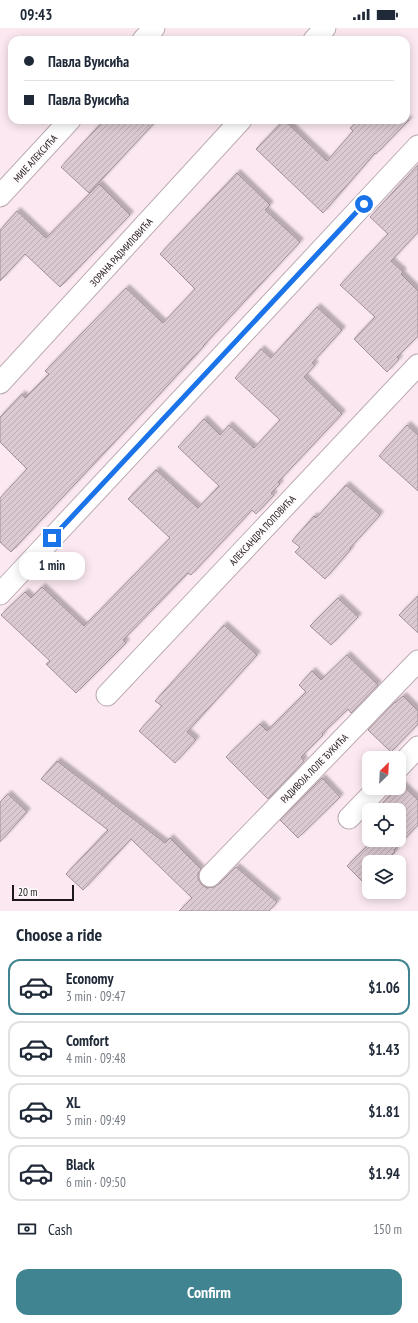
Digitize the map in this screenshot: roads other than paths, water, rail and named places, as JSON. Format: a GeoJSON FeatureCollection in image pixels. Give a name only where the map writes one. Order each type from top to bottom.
{"type":"FeatureCollection","features":[{"type":"Feature","properties":{"kind":"street"},"geometry":{"type":"LineString","coordinates":[[147,36],[154,28]]}},
{"type":"Feature","properties":{"kind":"street"},"geometry":{"type":"LineString","coordinates":[[318,36],[325,28]]}},
{"type":"Feature","properties":{"kind":"street","name":"МИЈЕ АЛЕКСИЋА"},"geometry":{"type":"LineString","coordinates":[[0,196],[66,124]]}},
{"type":"Feature","properties":{"kind":"street","name":"ЗОРАНА РАДМИЛОВИЋА"},"geometry":{"type":"LineString","coordinates":[[0,383],[237,124]]}},
{"type":"Feature","properties":{"kind":"street"},"geometry":{"type":"LineString","coordinates":[[0,594],[418,146]]}},
{"type":"Feature","properties":{"kind":"street","name":"АЛЕКСАНДРА ПОПОВИЋА"},"geometry":{"type":"LineString","coordinates":[[107,695],[418,365]]}},
{"type":"Feature","properties":{"kind":"street","name":"РАДИВОЈА ЛОЛЕ ЂУКИЋА"},"geometry":{"type":"LineString","coordinates":[[210,876],[418,661]]}},
{"type":"Feature","properties":{"kind":"street"},"geometry":{"type":"LineString","coordinates":[[406,760],[418,747]]}},
{"type":"Feature","properties":{"kind":"street"},"geometry":{"type":"LineString","coordinates":[[349,818],[371,795]]}}]}
